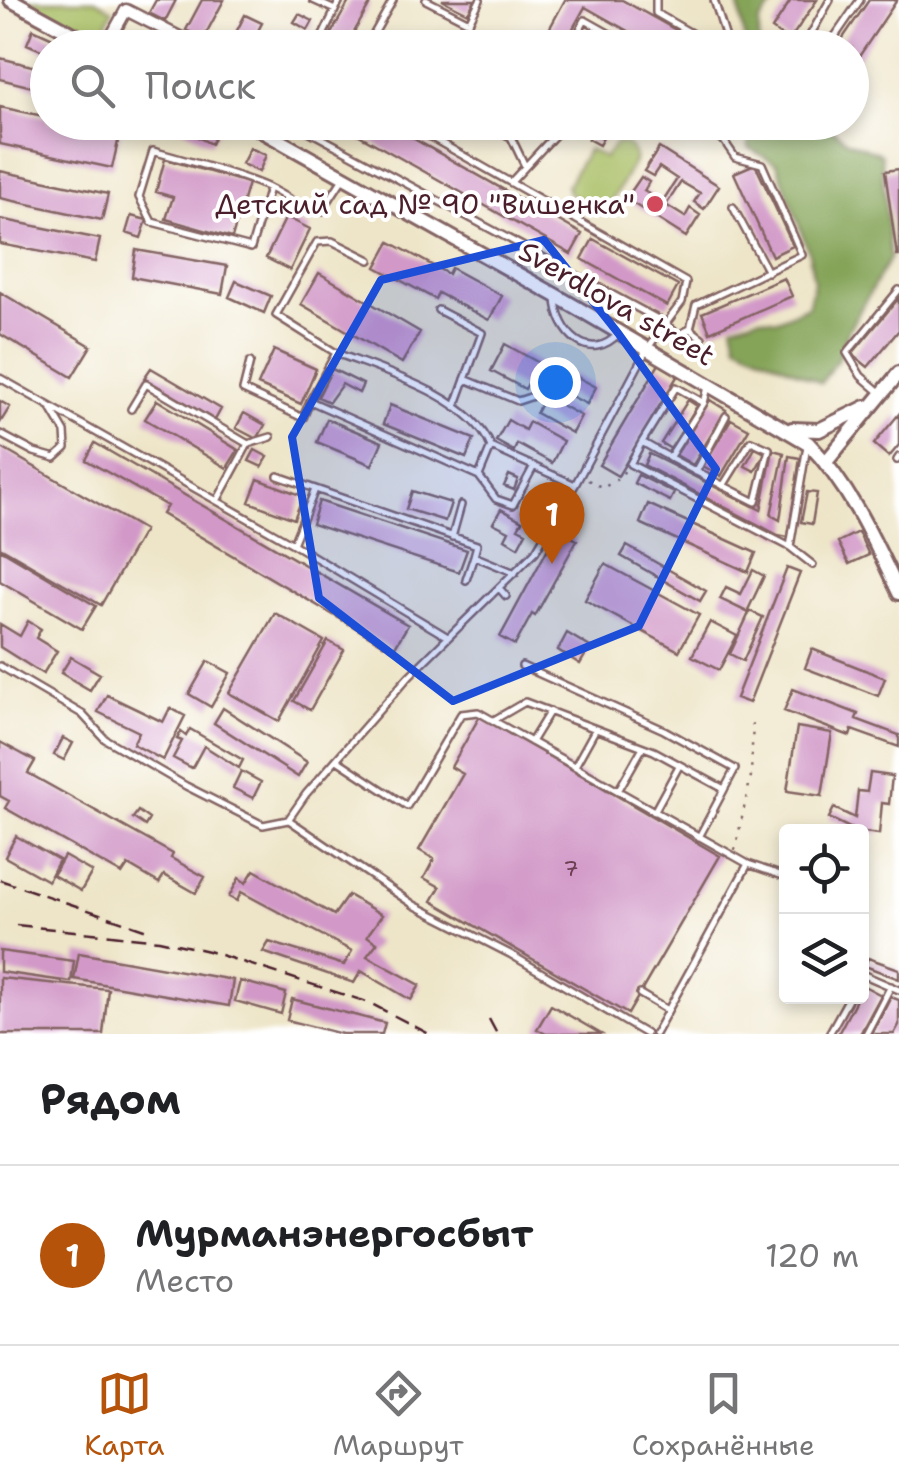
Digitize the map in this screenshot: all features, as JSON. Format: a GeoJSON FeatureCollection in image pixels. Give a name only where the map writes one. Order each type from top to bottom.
{"type":"FeatureCollection","features":[{"type":"Feature","properties":{"kind":"street"},"geometry":{"type":"LineString","coordinates":[[11,0],[67,30]]}},
{"type":"Feature","properties":{"kind":"street"},"geometry":{"type":"LineString","coordinates":[[112,30],[128,5],[170,30]]}},
{"type":"Feature","properties":{"kind":"street","name":"Sverdlova street"},"geometry":{"type":"LineString","coordinates":[[288,140],[344,177],[556,295],[808,443],[852,501],[899,593]]}},
{"type":"Feature","properties":{"kind":"street"},"geometry":{"type":"LineString","coordinates":[[826,462],[899,373]]}},
{"type":"Feature","properties":{"kind":"street"},"geometry":{"type":"LineString","coordinates":[[784,428],[819,430],[841,422],[879,397]]}},
{"type":"Feature","properties":{"kind":"lane"},"geometry":{"type":"LineString","coordinates":[[313,0],[335,10]]}},
{"type":"Feature","properties":{"kind":"lane"},"geometry":{"type":"LineString","coordinates":[[326,30],[340,0]]}},
{"type":"Feature","properties":{"kind":"lane"},"geometry":{"type":"LineString","coordinates":[[376,30],[393,0]]}},
{"type":"Feature","properties":{"kind":"lane"},"geometry":{"type":"LineString","coordinates":[[426,0],[469,22],[480,0]]}},
{"type":"Feature","properties":{"kind":"lane"},"geometry":{"type":"LineString","coordinates":[[656,0],[656,13],[686,30]]}},
{"type":"Feature","properties":{"kind":"lane"},"geometry":{"type":"LineString","coordinates":[[714,0],[723,30]]}},
{"type":"Feature","properties":{"kind":"lane"},"geometry":{"type":"LineString","coordinates":[[813,30],[830,0]]}},
{"type":"Feature","properties":{"kind":"lane"},"geometry":{"type":"LineString","coordinates":[[839,30],[860,0]]}},
{"type":"Feature","properties":{"kind":"lane"},"geometry":{"type":"LineString","coordinates":[[580,30],[585,20],[603,30]]}},
{"type":"Feature","properties":{"kind":"lane"},"geometry":{"type":"LineString","coordinates":[[325,140],[665,323],[678,335],[690,329],[696,305],[802,255],[762,164],[734,156],[724,141]]}},
{"type":"Feature","properties":{"kind":"lane"},"geometry":{"type":"LineString","coordinates":[[0,666],[82,714],[104,739],[186,786],[263,825],[288,820],[306,794],[446,636],[535,552],[647,349],[682,302],[686,282],[437,140]]}},
{"type":"Feature","properties":{"kind":"lane"},"geometry":{"type":"LineString","coordinates":[[512,140],[525,166]]}},
{"type":"Feature","properties":{"kind":"lane"},"geometry":{"type":"LineString","coordinates":[[512,181],[550,140]]}},
{"type":"Feature","properties":{"kind":"lane"},"geometry":{"type":"LineString","coordinates":[[724,141],[734,143]]}},
{"type":"Feature","properties":{"kind":"lane"},"geometry":{"type":"LineString","coordinates":[[269,188],[252,248],[152,222],[138,197],[153,151],[269,188],[310,210],[322,211],[344,177]]}},
{"type":"Feature","properties":{"kind":"lane"},"geometry":{"type":"LineString","coordinates":[[733,207],[768,272]]}},
{"type":"Feature","properties":{"kind":"lane"},"geometry":{"type":"LineString","coordinates":[[370,260],[332,240],[316,242],[276,315],[336,353],[414,384],[455,408],[484,430],[491,447],[575,485]]}},
{"type":"Feature","properties":{"kind":"lane"},"geometry":{"type":"LineString","coordinates":[[879,397],[846,354],[899,290]]}},
{"type":"Feature","properties":{"kind":"lane"},"geometry":{"type":"LineString","coordinates":[[556,295],[557,316],[580,344],[590,348],[603,346],[619,332]]}},
{"type":"Feature","properties":{"kind":"lane"},"geometry":{"type":"LineString","coordinates":[[438,310],[482,334],[455,408]]}},
{"type":"Feature","properties":{"kind":"lane"},"geometry":{"type":"LineString","coordinates":[[690,329],[702,338]]}},
{"type":"Feature","properties":{"kind":"lane"},"geometry":{"type":"LineString","coordinates":[[250,362],[243,390],[303,418],[336,353]]}},
{"type":"Feature","properties":{"kind":"lane"},"geometry":{"type":"LineString","coordinates":[[465,379],[518,402],[533,396],[548,369],[564,378]]}},
{"type":"Feature","properties":{"kind":"lane"},"geometry":{"type":"LineString","coordinates":[[0,378],[446,636]]}},
{"type":"Feature","properties":{"kind":"lane"},"geometry":{"type":"LineString","coordinates":[[130,409],[146,384],[248,444]]}},
{"type":"Feature","properties":{"kind":"lane"},"geometry":{"type":"LineString","coordinates":[[669,458],[704,403],[709,386]]}},
{"type":"Feature","properties":{"kind":"lane"},"geometry":{"type":"LineString","coordinates":[[704,403],[676,387],[630,464],[790,547],[813,565]]}},
{"type":"Feature","properties":{"kind":"lane"},"geometry":{"type":"LineString","coordinates":[[310,401],[479,476],[496,498],[513,505],[534,466]]}},
{"type":"Feature","properties":{"kind":"lane"},"geometry":{"type":"LineString","coordinates":[[0,434],[55,458],[66,448],[66,440],[51,407]]}},
{"type":"Feature","properties":{"kind":"lane"},"geometry":{"type":"LineString","coordinates":[[696,472],[726,416]]}},
{"type":"Feature","properties":{"kind":"lane"},"geometry":{"type":"LineString","coordinates":[[217,502],[248,444],[271,437]]}},
{"type":"Feature","properties":{"kind":"lane"},"geometry":{"type":"LineString","coordinates":[[642,442],[669,458],[723,486],[756,502],[769,449],[751,441],[723,486]]}},
{"type":"Feature","properties":{"kind":"lane"},"geometry":{"type":"LineString","coordinates":[[790,547],[808,443]]}},
{"type":"Feature","properties":{"kind":"lane"},"geometry":{"type":"LineString","coordinates":[[479,476],[491,447]]}},
{"type":"Feature","properties":{"kind":"lane"},"geometry":{"type":"LineString","coordinates":[[278,476],[477,545],[466,580]]}},
{"type":"Feature","properties":{"kind":"lane"},"geometry":{"type":"LineString","coordinates":[[292,544],[314,491]]}},
{"type":"Feature","properties":{"kind":"lane"},"geometry":{"type":"LineString","coordinates":[[452,537],[460,505]]}},
{"type":"Feature","properties":{"kind":"lane"},"geometry":{"type":"LineString","coordinates":[[474,556],[515,573]]}},
{"type":"Feature","properties":{"kind":"lane"},"geometry":{"type":"LineString","coordinates":[[499,588],[506,596]]}},
{"type":"Feature","properties":{"kind":"lane"},"geometry":{"type":"LineString","coordinates":[[522,666],[664,730],[735,769],[698,837]]}},
{"type":"Feature","properties":{"kind":"lane"},"geometry":{"type":"LineString","coordinates":[[494,720],[525,702],[642,747],[724,790]]}},
{"type":"Feature","properties":{"kind":"lane"},"geometry":{"type":"LineString","coordinates":[[532,742],[550,711]]}},
{"type":"Feature","properties":{"kind":"lane"},"geometry":{"type":"LineString","coordinates":[[337,760],[408,806],[461,714],[478,712],[698,837],[779,875]]}},
{"type":"Feature","properties":{"kind":"lane"},"geometry":{"type":"LineString","coordinates":[[574,766],[596,729]]}},
{"type":"Feature","properties":{"kind":"lane"},"geometry":{"type":"LineString","coordinates":[[618,791],[642,747]]}},
{"type":"Feature","properties":{"kind":"lane"},"geometry":{"type":"LineString","coordinates":[[654,812],[679,765]]}},
{"type":"Feature","properties":{"kind":"lane"},"geometry":{"type":"LineString","coordinates":[[288,820],[414,904],[510,954],[646,1034]]}},
{"type":"Feature","properties":{"kind":"lane"},"geometry":{"type":"LineString","coordinates":[[654,1034],[748,864]]}},
{"type":"Feature","properties":{"kind":"lane"},"geometry":{"type":"LineString","coordinates":[[869,978],[899,990]]}},
{"type":"Feature","properties":{"kind":"lane"},"geometry":{"type":"LineString","coordinates":[[866,1034],[891,986]]}},
{"type":"Feature","properties":{"kind":"lane"},"geometry":{"type":"LineString","coordinates":[[640,994],[668,1010]]}},
{"type":"Feature","properties":{"kind":"lane"},"geometry":{"type":"LineString","coordinates":[[829,1034],[846,1004]]}},
{"type":"Feature","properties":{"kind":"path"},"geometry":{"type":"LineString","coordinates":[[580,476],[603,488],[619,478],[630,464]]}},
{"type":"Feature","properties":{"kind":"path"},"geometry":{"type":"LineString","coordinates":[[733,856],[751,776],[753,718]]}},
{"type":"Feature","properties":{"kind":"highlighted area"},"geometry":{"type":"Polygon","coordinates":[[[544,240],[618,333],[716,469],[639,626],[453,701],[319,598],[292,437],[381,280],[544,240]]]}},
{"type":"Feature","properties":{"kind":"green space"},"geometry":{"type":"Polygon","coordinates":[[[25,0],[95,0],[113,10],[103,30],[79,30],[25,0]]]}},
{"type":"Feature","properties":{"kind":"green space"},"geometry":{"type":"Polygon","coordinates":[[[740,0],[778,0],[759,22],[759,30],[743,30],[740,0]]]}},
{"type":"Feature","properties":{"kind":"green space"},"geometry":{"type":"Polygon","coordinates":[[[749,140],[846,140],[881,154],[890,258],[849,329],[839,357],[821,383],[737,344],[733,325],[759,317],[778,320],[808,306],[814,282],[809,253],[777,164],[749,148],[749,140]]]}},
{"type":"Feature","properties":{"kind":"green space"},"geometry":{"type":"Polygon","coordinates":[[[616,143],[630,148],[634,162],[608,208],[598,211],[569,193],[567,185],[588,149],[604,158],[616,143]]]}},
{"type":"Feature","properties":{"kind":"building"},"geometry":{"type":"Polygon","coordinates":[[[156,0],[176,0],[165,21],[149,13],[156,0]]]}},
{"type":"Feature","properties":{"kind":"building"},"geometry":{"type":"Polygon","coordinates":[[[202,0],[224,0],[208,30],[186,30],[202,0]]]}},
{"type":"Feature","properties":{"kind":"building"},"geometry":{"type":"Polygon","coordinates":[[[350,0],[370,4],[355,30],[333,30],[350,0]]]}},
{"type":"Feature","properties":{"kind":"building"},"geometry":{"type":"Polygon","coordinates":[[[442,0],[475,0],[468,13],[442,0]]]}},
{"type":"Feature","properties":{"kind":"building"},"geometry":{"type":"Polygon","coordinates":[[[565,0],[622,0],[676,30],[626,30],[585,7],[572,30],[549,30],[565,0]]]}},
{"type":"Feature","properties":{"kind":"building"},"geometry":{"type":"Polygon","coordinates":[[[791,0],[817,0],[797,30],[772,29],[791,0]]]}},
{"type":"Feature","properties":{"kind":"building"},"geometry":{"type":"Polygon","coordinates":[[[869,0],[897,0],[869,42],[869,30],[848,30],[869,0]]]}},
{"type":"Feature","properties":{"kind":"building"},"geometry":{"type":"Polygon","coordinates":[[[299,14],[313,21],[308,30],[294,22],[299,14]]]}},
{"type":"Feature","properties":{"kind":"building"},"geometry":{"type":"Polygon","coordinates":[[[245,15],[262,23],[258,30],[237,30],[245,15]]]}},
{"type":"Feature","properties":{"kind":"building"},"geometry":{"type":"Polygon","coordinates":[[[0,58],[30,66],[30,86],[0,79],[0,58]]]}},
{"type":"Feature","properties":{"kind":"building"},"geometry":{"type":"Polygon","coordinates":[[[0,107],[30,113],[30,140],[118,140],[112,168],[0,144],[0,107]]]}},
{"type":"Feature","properties":{"kind":"building"},"geometry":{"type":"Polygon","coordinates":[[[368,140],[416,140],[582,234],[571,254],[368,140]]]}},
{"type":"Feature","properties":{"kind":"building"},"geometry":{"type":"Polygon","coordinates":[[[250,148],[266,155],[259,172],[242,164],[250,148]]]}},
{"type":"Feature","properties":{"kind":"building"},"geometry":{"type":"Polygon","coordinates":[[[659,148],[719,186],[704,209],[694,202],[700,193],[681,182],[666,205],[685,217],[690,208],[700,215],[686,237],[626,199],[641,177],[649,182],[644,191],[662,202],[677,179],[659,167],[653,176],[644,171],[659,148]]]}},
{"type":"Feature","properties":{"kind":"building"},"geometry":{"type":"Polygon","coordinates":[[[165,159],[248,183],[232,238],[166,219],[173,197],[156,192],[165,159]]]}},
{"type":"Feature","properties":{"kind":"building"},"geometry":{"type":"Polygon","coordinates":[[[755,164],[793,246],[772,256],[734,173],[755,164]]]}},
{"type":"Feature","properties":{"kind":"building"},"geometry":{"type":"Polygon","coordinates":[[[899,169],[899,256],[897,256],[885,171],[899,169]]]}},
{"type":"Feature","properties":{"kind":"building"},"geometry":{"type":"Polygon","coordinates":[[[0,171],[108,194],[102,220],[0,198],[0,171]]]}},
{"type":"Feature","properties":{"kind":"building"},"geometry":{"type":"Polygon","coordinates":[[[131,216],[147,220],[141,238],[126,233],[131,216]]]}},
{"type":"Feature","properties":{"kind":"building"},"geometry":{"type":"Polygon","coordinates":[[[286,217],[310,229],[290,270],[266,258],[286,217]]]}},
{"type":"Feature","properties":{"kind":"building"},"geometry":{"type":"Polygon","coordinates":[[[0,219],[100,239],[95,262],[0,244],[0,219]]]}},
{"type":"Feature","properties":{"kind":"building"},"geometry":{"type":"Polygon","coordinates":[[[593,239],[678,286],[667,306],[582,259],[593,239]]]}},
{"type":"Feature","properties":{"kind":"building"},"geometry":{"type":"Polygon","coordinates":[[[390,242],[448,274],[451,268],[502,296],[489,320],[438,293],[435,299],[376,267],[390,242]]]}},
{"type":"Feature","properties":{"kind":"building"},"geometry":{"type":"Polygon","coordinates":[[[136,250],[227,266],[222,294],[132,277],[136,250]]]}},
{"type":"Feature","properties":{"kind":"building"},"geometry":{"type":"Polygon","coordinates":[[[319,273],[420,332],[402,363],[301,304],[319,273]]]}},
{"type":"Feature","properties":{"kind":"building"},"geometry":{"type":"Polygon","coordinates":[[[784,278],[792,296],[710,332],[702,313],[784,278]]]}},
{"type":"Feature","properties":{"kind":"building"},"geometry":{"type":"Polygon","coordinates":[[[236,281],[271,296],[264,313],[229,297],[236,281]]]}},
{"type":"Feature","properties":{"kind":"building"},"geometry":{"type":"Polygon","coordinates":[[[0,292],[91,346],[72,377],[0,334],[0,292]]]}},
{"type":"Feature","properties":{"kind":"building"},"geometry":{"type":"Polygon","coordinates":[[[899,298],[899,330],[868,367],[852,354],[899,298]]]}},
{"type":"Feature","properties":{"kind":"building"},"geometry":{"type":"Polygon","coordinates":[[[505,344],[539,363],[525,389],[491,371],[505,344]]]}},
{"type":"Feature","properties":{"kind":"building"},"geometry":{"type":"Polygon","coordinates":[[[274,350],[316,369],[301,404],[258,385],[274,350]]]}},
{"type":"Feature","properties":{"kind":"building"},"geometry":{"type":"Polygon","coordinates":[[[659,364],[678,375],[618,476],[599,465],[659,364]]]}},
{"type":"Feature","properties":{"kind":"building"},"geometry":{"type":"Polygon","coordinates":[[[151,368],[221,409],[215,420],[144,378],[151,368]]]}},
{"type":"Feature","properties":{"kind":"building"},"geometry":{"type":"Polygon","coordinates":[[[332,369],[363,384],[359,393],[342,384],[329,402],[318,397],[332,369]]]}},
{"type":"Feature","properties":{"kind":"building"},"geometry":{"type":"Polygon","coordinates":[[[572,374],[596,387],[587,404],[563,392],[572,374]]]}},
{"type":"Feature","properties":{"kind":"building"},"geometry":{"type":"Polygon","coordinates":[[[545,396],[581,416],[572,433],[536,413],[545,396]]]}},
{"type":"Feature","properties":{"kind":"building"},"geometry":{"type":"Polygon","coordinates":[[[157,400],[238,450],[227,468],[145,419],[157,400]]]}},
{"type":"Feature","properties":{"kind":"building"},"geometry":{"type":"Polygon","coordinates":[[[688,400],[697,406],[671,449],[661,443],[688,400]]]}},
{"type":"Feature","properties":{"kind":"building"},"geometry":{"type":"Polygon","coordinates":[[[710,400],[726,410],[693,465],[676,455],[710,400]]]}},
{"type":"Feature","properties":{"kind":"building"},"geometry":{"type":"Polygon","coordinates":[[[0,401],[10,407],[0,423],[0,401]]]}},
{"type":"Feature","properties":{"kind":"building"},"geometry":{"type":"Polygon","coordinates":[[[390,405],[474,439],[466,458],[383,424],[390,405]]]}},
{"type":"Feature","properties":{"kind":"building"},"geometry":{"type":"Polygon","coordinates":[[[244,413],[265,425],[257,439],[236,428],[244,413]]]}},
{"type":"Feature","properties":{"kind":"building"},"geometry":{"type":"Polygon","coordinates":[[[899,414],[899,445],[889,457],[874,444],[899,414]]]}},
{"type":"Feature","properties":{"kind":"building"},"geometry":{"type":"Polygon","coordinates":[[[327,419],[382,442],[372,465],[317,442],[327,419]]]}},
{"type":"Feature","properties":{"kind":"building"},"geometry":{"type":"Polygon","coordinates":[[[731,419],[749,429],[721,476],[703,466],[731,419]]]}},
{"type":"Feature","properties":{"kind":"building"},"geometry":{"type":"Polygon","coordinates":[[[508,420],[525,430],[529,422],[563,441],[552,463],[517,444],[514,451],[496,441],[508,420]]]}},
{"type":"Feature","properties":{"kind":"building"},"geometry":{"type":"Polygon","coordinates":[[[95,443],[408,625],[393,650],[162,514],[167,506],[86,460],[95,443]]]}},
{"type":"Feature","properties":{"kind":"building"},"geometry":{"type":"Polygon","coordinates":[[[0,447],[144,530],[101,605],[0,547],[0,447]]]}},
{"type":"Feature","properties":{"kind":"building"},"geometry":{"type":"Polygon","coordinates":[[[755,448],[765,453],[755,471],[745,466],[755,448]]]}},
{"type":"Feature","properties":{"kind":"building"},"geometry":{"type":"Polygon","coordinates":[[[255,450],[268,457],[262,467],[249,461],[255,450]]]}},
{"type":"Feature","properties":{"kind":"building"},"geometry":{"type":"Polygon","coordinates":[[[773,450],[784,453],[771,515],[780,520],[789,456],[800,458],[788,537],[644,465],[649,454],[761,510],[773,450]]]}},
{"type":"Feature","properties":{"kind":"building"},"geometry":{"type":"Polygon","coordinates":[[[509,475],[518,479],[514,490],[504,486],[509,475]]]}},
{"type":"Feature","properties":{"kind":"building"},"geometry":{"type":"Polygon","coordinates":[[[638,475],[674,493],[670,501],[634,483],[638,475]]]}},
{"type":"Feature","properties":{"kind":"building"},"geometry":{"type":"Polygon","coordinates":[[[258,479],[303,496],[294,519],[249,502],[258,479]]]}},
{"type":"Feature","properties":{"kind":"building"},"geometry":{"type":"Polygon","coordinates":[[[412,491],[451,503],[445,521],[406,509],[412,491]]]}},
{"type":"Feature","properties":{"kind":"building"},"geometry":{"type":"Polygon","coordinates":[[[807,492],[817,493],[812,524],[801,522],[807,492]]]}},
{"type":"Feature","properties":{"kind":"building"},"geometry":{"type":"Polygon","coordinates":[[[319,501],[467,550],[459,572],[312,524],[319,501]]]}},
{"type":"Feature","properties":{"kind":"building"},"geometry":{"type":"Polygon","coordinates":[[[648,504],[756,553],[748,572],[640,523],[648,504]]]}},
{"type":"Feature","properties":{"kind":"building"},"geometry":{"type":"Polygon","coordinates":[[[501,509],[522,521],[518,528],[526,532],[518,547],[505,539],[509,531],[493,523],[501,509]]]}},
{"type":"Feature","properties":{"kind":"building"},"geometry":{"type":"Polygon","coordinates":[[[558,530],[577,540],[515,645],[500,637],[558,530]]]}},
{"type":"Feature","properties":{"kind":"building"},"geometry":{"type":"Polygon","coordinates":[[[858,532],[869,555],[849,564],[838,542],[858,532]]]}},
{"type":"Feature","properties":{"kind":"building"},"geometry":{"type":"Polygon","coordinates":[[[627,546],[706,591],[700,601],[621,556],[627,546]]]}},
{"type":"Feature","properties":{"kind":"building"},"geometry":{"type":"Polygon","coordinates":[[[0,549],[96,606],[82,629],[0,581],[0,549]]]}},
{"type":"Feature","properties":{"kind":"building"},"geometry":{"type":"Polygon","coordinates":[[[605,564],[699,615],[679,651],[585,600],[605,564]]]}},
{"type":"Feature","properties":{"kind":"building"},"geometry":{"type":"Polygon","coordinates":[[[787,568],[800,573],[749,703],[736,698],[787,568]]]}},
{"type":"Feature","properties":{"kind":"building"},"geometry":{"type":"Polygon","coordinates":[[[753,570],[764,576],[747,612],[720,599],[726,587],[741,594],[753,570]]]}},
{"type":"Feature","properties":{"kind":"building"},"geometry":{"type":"Polygon","coordinates":[[[750,611],[763,617],[743,661],[730,654],[750,611]]]}},
{"type":"Feature","properties":{"kind":"building"},"geometry":{"type":"Polygon","coordinates":[[[275,613],[324,641],[279,721],[229,693],[275,613]]]}},
{"type":"Feature","properties":{"kind":"building"},"geometry":{"type":"Polygon","coordinates":[[[28,621],[41,629],[36,638],[57,651],[43,674],[0,647],[0,624],[20,636],[28,621]]]}},
{"type":"Feature","properties":{"kind":"building"},"geometry":{"type":"Polygon","coordinates":[[[710,622],[737,636],[719,670],[692,656],[710,622]]]}},
{"type":"Feature","properties":{"kind":"building"},"geometry":{"type":"Polygon","coordinates":[[[567,633],[590,647],[580,664],[558,650],[567,633]]]}},
{"type":"Feature","properties":{"kind":"building"},"geometry":{"type":"Polygon","coordinates":[[[328,641],[344,650],[310,710],[294,701],[328,641]]]}},
{"type":"Feature","properties":{"kind":"building"},"geometry":{"type":"Polygon","coordinates":[[[812,649],[885,678],[878,696],[805,668],[812,649]]]}},
{"type":"Feature","properties":{"kind":"building"},"geometry":{"type":"Polygon","coordinates":[[[71,657],[100,674],[90,690],[61,673],[71,657]]]}},
{"type":"Feature","properties":{"kind":"building"},"geometry":{"type":"Polygon","coordinates":[[[208,661],[230,673],[211,707],[189,694],[208,661]]]}},
{"type":"Feature","properties":{"kind":"building"},"geometry":{"type":"Polygon","coordinates":[[[793,689],[899,735],[899,747],[852,730],[850,736],[784,711],[793,689]]]}},
{"type":"Feature","properties":{"kind":"building"},"geometry":{"type":"Polygon","coordinates":[[[107,695],[163,722],[170,708],[185,716],[163,760],[133,744],[139,732],[98,712],[107,695]]]}},
{"type":"Feature","properties":{"kind":"building"},"geometry":{"type":"Polygon","coordinates":[[[223,708],[307,762],[298,777],[214,723],[223,708]]]}},
{"type":"Feature","properties":{"kind":"building"},"geometry":{"type":"Polygon","coordinates":[[[480,716],[720,856],[628,1014],[432,901],[440,887],[424,878],[434,859],[419,850],[463,774],[451,767],[480,716]]]}},
{"type":"Feature","properties":{"kind":"building"},"geometry":{"type":"Polygon","coordinates":[[[797,727],[832,733],[822,796],[787,791],[797,727]]]}},
{"type":"Feature","properties":{"kind":"building"},"geometry":{"type":"Polygon","coordinates":[[[190,729],[243,760],[239,768],[204,746],[192,768],[173,758],[182,741],[177,739],[181,732],[186,736],[190,729]]]}},
{"type":"Feature","properties":{"kind":"building"},"geometry":{"type":"Polygon","coordinates":[[[63,738],[73,743],[64,760],[54,755],[63,738]]]}},
{"type":"Feature","properties":{"kind":"building"},"geometry":{"type":"Polygon","coordinates":[[[0,742],[35,761],[28,773],[173,854],[171,858],[205,877],[196,893],[164,875],[159,883],[128,865],[122,874],[5,808],[9,801],[0,796],[0,742]]]}},
{"type":"Feature","properties":{"kind":"building"},"geometry":{"type":"Polygon","coordinates":[[[241,771],[261,782],[253,798],[233,788],[241,771]]]}},
{"type":"Feature","properties":{"kind":"building"},"geometry":{"type":"Polygon","coordinates":[[[870,773],[892,776],[889,804],[882,803],[879,834],[869,833],[869,824],[841,824],[829,818],[834,808],[855,818],[858,791],[867,792],[870,773]]]}},
{"type":"Feature","properties":{"kind":"building"},"geometry":{"type":"Polygon","coordinates":[[[138,811],[149,819],[145,826],[133,818],[138,811]]]}},
{"type":"Feature","properties":{"kind":"building"},"geometry":{"type":"Polygon","coordinates":[[[16,836],[59,860],[48,881],[5,857],[16,836]]]}},
{"type":"Feature","properties":{"kind":"building"},"geometry":{"type":"Polygon","coordinates":[[[64,856],[92,872],[81,891],[53,875],[64,856]]]}},
{"type":"Feature","properties":{"kind":"building"},"geometry":{"type":"Polygon","coordinates":[[[254,870],[334,915],[348,895],[382,915],[367,936],[377,943],[367,956],[420,985],[411,1000],[361,971],[354,983],[263,952],[269,942],[344,965],[352,951],[241,892],[237,901],[229,897],[239,878],[246,883],[254,870]]]}},
{"type":"Feature","properties":{"kind":"building"},"geometry":{"type":"Polygon","coordinates":[[[0,951],[74,961],[71,982],[0,972],[0,951]]]}},
{"type":"Feature","properties":{"kind":"building"},"geometry":{"type":"Polygon","coordinates":[[[79,953],[233,980],[229,1006],[74,979],[79,953]]]}},
{"type":"Feature","properties":{"kind":"building"},"geometry":{"type":"Polygon","coordinates":[[[869,958],[899,969],[899,979],[869,968],[869,958]]]}},
{"type":"Feature","properties":{"kind":"building"},"geometry":{"type":"Polygon","coordinates":[[[0,978],[108,989],[103,1034],[0,1034],[0,978]]]}},
{"type":"Feature","properties":{"kind":"building"},"geometry":{"type":"Polygon","coordinates":[[[240,981],[286,993],[281,1014],[235,1001],[240,981]]]}},
{"type":"Feature","properties":{"kind":"building"},"geometry":{"type":"Polygon","coordinates":[[[869,989],[881,995],[860,1034],[838,1034],[854,1004],[869,1004],[869,989]]]}},
{"type":"Feature","properties":{"kind":"building"},"geometry":{"type":"Polygon","coordinates":[[[891,997],[899,1000],[899,1025],[894,1034],[872,1034],[891,997]]]}},
{"type":"Feature","properties":{"kind":"building"},"geometry":{"type":"Polygon","coordinates":[[[292,999],[385,1023],[382,1034],[342,1034],[287,1020],[292,999]]]}},
{"type":"Feature","properties":{"kind":"building"},"geometry":{"type":"Polygon","coordinates":[[[551,1005],[601,1034],[546,1034],[537,1029],[551,1005]]]}},
{"type":"Feature","properties":{"kind":"railway"},"geometry":{"type":"LineString","coordinates":[[0,880],[147,930]]}},
{"type":"Feature","properties":{"kind":"railway"},"geometry":{"type":"LineString","coordinates":[[16,925],[159,940],[208,951],[370,1003],[429,1034]]}},
{"type":"Feature","properties":{"kind":"railway"},"geometry":{"type":"LineString","coordinates":[[489,1019],[497,1034]]}},
{"type":"Feature","properties":{"kind":"place","name":"Детский сад № 90 \"Вишенка\""},"geometry":{"type":"Point","coordinates":[655,204]}},
{"type":"Feature","properties":{"kind":"place","name":"Мурманэнергосбыт"},"geometry":{"type":"Point","coordinates":[552,564]}}]}
